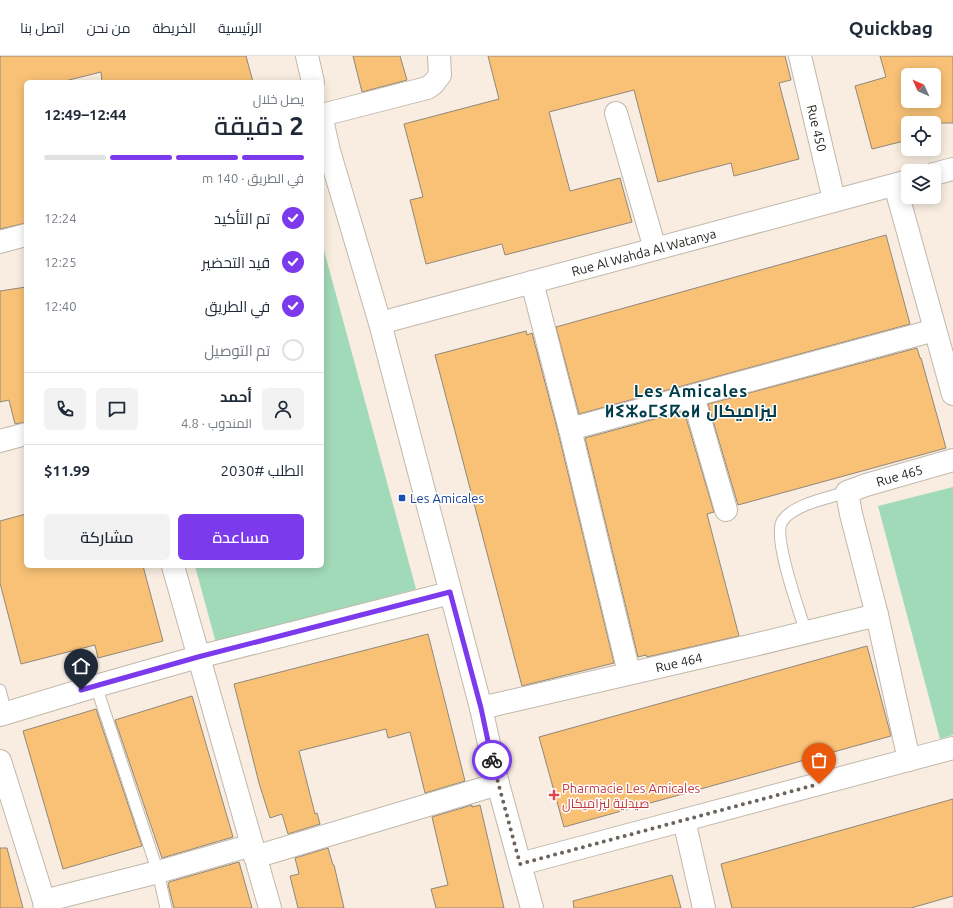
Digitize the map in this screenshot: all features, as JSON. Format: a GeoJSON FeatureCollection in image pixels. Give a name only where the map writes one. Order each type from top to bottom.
{"type":"FeatureCollection","features":[{"type":"Feature","properties":{"kind":"street"},"geometry":{"type":"LineString","coordinates":[[307,56],[313,80]]}},
{"type":"Feature","properties":{"kind":"street"},"geometry":{"type":"LineString","coordinates":[[324,114],[427,88],[433,84],[440,75],[438,56]]}},
{"type":"Feature","properties":{"kind":"street","name":"Rue 450"},"geometry":{"type":"LineString","coordinates":[[800,56],[834,200]]}},
{"type":"Feature","properties":{"kind":"street"},"geometry":{"type":"LineString","coordinates":[[616,114],[655,249]]}},
{"type":"Feature","properties":{"kind":"street"},"geometry":{"type":"LineString","coordinates":[[324,136],[326,152],[380,323],[481,708],[498,784],[532,908]]}},
{"type":"Feature","properties":{"kind":"street"},"geometry":{"type":"LineString","coordinates":[[941,172],[953,169]]}},
{"type":"Feature","properties":{"kind":"street","name":"Rue Al Wahda Al Watanya"},"geometry":{"type":"LineString","coordinates":[[380,323],[901,183]]}},
{"type":"Feature","properties":{"kind":"street"},"geometry":{"type":"LineString","coordinates":[[906,204],[935,330],[953,394]]}},
{"type":"Feature","properties":{"kind":"street"},"geometry":{"type":"LineString","coordinates":[[0,242],[24,236]]}},
{"type":"Feature","properties":{"kind":"street"},"geometry":{"type":"LineString","coordinates":[[532,282],[570,429],[629,673]]}},
{"type":"Feature","properties":{"kind":"street"},"geometry":{"type":"LineString","coordinates":[[570,429],[935,330]]}},
{"type":"Feature","properties":{"kind":"street"},"geometry":{"type":"LineString","coordinates":[[693,396],[726,510]]}},
{"type":"Feature","properties":{"kind":"street"},"geometry":{"type":"LineString","coordinates":[[0,441],[24,435]]}},
{"type":"Feature","properties":{"kind":"street","name":"Rue 465"},"geometry":{"type":"LineString","coordinates":[[847,492],[866,485],[953,460]]}},
{"type":"Feature","properties":{"kind":"street"},"geometry":{"type":"LineString","coordinates":[[847,492],[851,514],[877,615],[909,760]]}},
{"type":"Feature","properties":{"kind":"street"},"geometry":{"type":"LineString","coordinates":[[174,568],[270,908]]}},
{"type":"Feature","properties":{"kind":"street"},"geometry":{"type":"LineString","coordinates":[[3,714],[198,657],[450,592]]}},
{"type":"Feature","properties":{"kind":"street","name":"Rue 464"},"geometry":{"type":"LineString","coordinates":[[481,708],[877,615]]}},
{"type":"Feature","properties":{"kind":"street"},"geometry":{"type":"LineString","coordinates":[[520,864],[953,748]]}},
{"type":"Feature","properties":{"kind":"street"},"geometry":{"type":"LineString","coordinates":[[0,761],[44,905],[158,872],[254,851],[498,784]]}},
{"type":"Feature","properties":{"kind":"street"},"geometry":{"type":"LineString","coordinates":[[684,820],[704,908]]}},
{"type":"Feature","properties":{"kind":"lane"},"geometry":{"type":"LineString","coordinates":[[806,632],[789,578],[780,540],[780,524],[784,518],[798,508],[847,492]]}},
{"type":"Feature","properties":{"kind":"lane"},"geometry":{"type":"LineString","coordinates":[[96,686],[158,872],[166,908]]}},
{"type":"Feature","properties":{"kind":"lane"},"geometry":{"type":"LineString","coordinates":[[0,690],[3,714]]}},
{"type":"Feature","properties":{"kind":"green space"},"geometry":{"type":"Polygon","coordinates":[[[324,250],[416,589],[216,643],[196,568],[324,568],[324,250]]]}},
{"type":"Feature","properties":{"kind":"green space"},"geometry":{"type":"Polygon","coordinates":[[[953,487],[953,735],[940,739],[878,506],[953,487]]]}},
{"type":"Feature","properties":{"kind":"building"},"geometry":{"type":"Polygon","coordinates":[[[0,56],[246,56],[252,80],[102,80],[101,72],[69,80],[24,80],[24,223],[0,229],[0,56]]]}},
{"type":"Feature","properties":{"kind":"building"},"geometry":{"type":"Polygon","coordinates":[[[353,56],[400,56],[407,80],[362,92],[353,56]]]}},
{"type":"Feature","properties":{"kind":"building"},"geometry":{"type":"Polygon","coordinates":[[[488,56],[785,56],[791,80],[779,83],[799,159],[734,176],[731,163],[658,182],[634,90],[549,112],[570,191],[620,178],[632,222],[505,255],[502,244],[426,264],[410,200],[423,197],[404,124],[499,99],[488,56]]]}},
{"type":"Feature","properties":{"kind":"building"},"geometry":{"type":"Polygon","coordinates":[[[880,56],[953,56],[953,123],[941,123],[941,116],[901,116],[901,142],[872,149],[855,86],[886,77],[880,56]]]}},
{"type":"Feature","properties":{"kind":"building"},"geometry":{"type":"Polygon","coordinates":[[[886,235],[910,324],[579,414],[556,327],[886,235]]]}},
{"type":"Feature","properties":{"kind":"building"},"geometry":{"type":"Polygon","coordinates":[[[24,287],[24,422],[15,424],[9,400],[0,402],[0,291],[24,287]]]}},
{"type":"Feature","properties":{"kind":"building"},"geometry":{"type":"Polygon","coordinates":[[[526,331],[527,335],[532,333],[558,432],[614,663],[522,686],[435,355],[526,331]]]}},
{"type":"Feature","properties":{"kind":"building"},"geometry":{"type":"Polygon","coordinates":[[[917,348],[946,448],[738,505],[708,404],[917,348]]]}},
{"type":"Feature","properties":{"kind":"building"},"geometry":{"type":"Polygon","coordinates":[[[684,411],[714,512],[707,514],[739,636],[647,657],[646,655],[638,657],[585,438],[684,411]]]}},
{"type":"Feature","properties":{"kind":"building"},"geometry":{"type":"Polygon","coordinates":[[[24,515],[24,568],[144,568],[163,641],[98,658],[95,645],[21,664],[0,583],[0,521],[24,515]]]}},
{"type":"Feature","properties":{"kind":"building"},"geometry":{"type":"Polygon","coordinates":[[[428,634],[465,781],[425,793],[410,732],[388,738],[386,729],[299,751],[315,814],[317,813],[320,824],[288,834],[282,814],[270,818],[259,783],[234,684],[428,634]]]}},
{"type":"Feature","properties":{"kind":"building"},"geometry":{"type":"Polygon","coordinates":[[[867,646],[891,736],[564,827],[539,737],[867,646]]]}},
{"type":"Feature","properties":{"kind":"building"},"geometry":{"type":"Polygon","coordinates":[[[192,696],[233,837],[162,858],[115,720],[192,696]]]}},
{"type":"Feature","properties":{"kind":"building"},"geometry":{"type":"Polygon","coordinates":[[[96,709],[142,846],[63,869],[23,731],[96,709]]]}},
{"type":"Feature","properties":{"kind":"building"},"geometry":{"type":"Polygon","coordinates":[[[953,799],[953,896],[911,908],[732,908],[721,864],[953,799]]]}},
{"type":"Feature","properties":{"kind":"building"},"geometry":{"type":"Polygon","coordinates":[[[472,805],[472,807],[480,805],[504,908],[436,908],[431,889],[448,885],[432,817],[472,805]]]}},
{"type":"Feature","properties":{"kind":"building"},"geometry":{"type":"Polygon","coordinates":[[[0,848],[7,848],[23,908],[0,908],[0,848]]]}},
{"type":"Feature","properties":{"kind":"building"},"geometry":{"type":"Polygon","coordinates":[[[328,848],[334,865],[344,908],[298,908],[290,876],[299,874],[295,858],[328,848]]]}},
{"type":"Feature","properties":{"kind":"building"},"geometry":{"type":"Polygon","coordinates":[[[239,862],[252,908],[174,908],[168,884],[169,882],[239,862]]]}},
{"type":"Feature","properties":{"kind":"building"},"geometry":{"type":"Polygon","coordinates":[[[672,875],[681,908],[574,908],[573,901],[672,875]]]}},
{"type":"Feature","properties":{"kind":"way so far"},"geometry":{"type":"LineString","coordinates":[[492,760],[520,864],[819,784]]}},
{"type":"Feature","properties":{"kind":"place","name":"Les Amicales"},"geometry":{"type":"Point","coordinates":[402,498]}},
{"type":"Feature","properties":{"kind":"place","name":"Pharmacie Les Amicales صيدلية ليزاميكال"},"geometry":{"type":"Point","coordinates":[554,795]}},
{"type":"Feature","properties":{"kind":"district","name":"Les Amicales ⵍⵉⵣⴰⵎⵉⴽⴰⵍ ليزاميكال"},"geometry":{"type":"Point","coordinates":[691,400]}},
{"type":"Feature","properties":{"kind":"route"},"geometry":{"type":"LineString","coordinates":[[81,690],[198,657],[450,592],[481,708],[492,760]]}}]}
